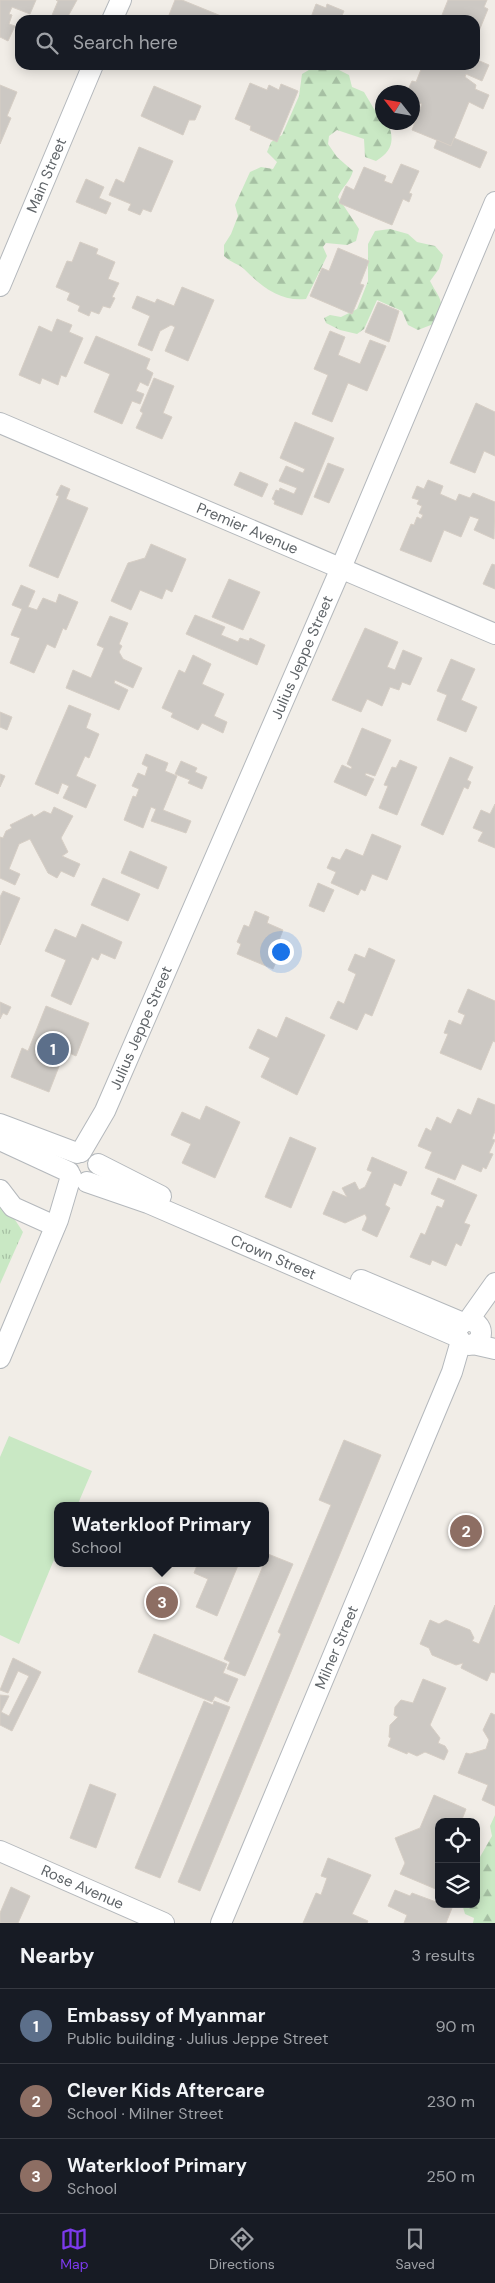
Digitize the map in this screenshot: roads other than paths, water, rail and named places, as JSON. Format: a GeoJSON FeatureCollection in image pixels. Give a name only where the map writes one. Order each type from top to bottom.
{"type":"FeatureCollection","features":[{"type":"Feature","properties":{"kind":"street"},"geometry":{"type":"LineString","coordinates":[[114,15],[121,0]]}},
{"type":"Feature","properties":{"kind":"street","name":"Main Street"},"geometry":{"type":"LineString","coordinates":[[0,286],[91,70]]}},
{"type":"Feature","properties":{"kind":"street","name":"Julius Jeppe Street"},"geometry":{"type":"LineString","coordinates":[[88,1156],[341,568],[495,202]]}},
{"type":"Feature","properties":{"kind":"street","name":"Premier Avenue"},"geometry":{"type":"LineString","coordinates":[[0,423],[495,634]]}},
{"type":"Feature","properties":{"kind":"street","name":"Crown Street"},"geometry":{"type":"LineString","coordinates":[[8,1135],[88,1156],[150,1198]]}},
{"type":"Feature","properties":{"kind":"street","name":"Crown Street"},"geometry":{"type":"LineString","coordinates":[[8,1135],[78,1178],[150,1198],[472,1334],[495,1349]]}},
{"type":"Feature","properties":{"kind":"street"},"geometry":{"type":"LineString","coordinates":[[88,1156],[96,1175],[78,1178],[69,1161],[88,1156]]}},
{"type":"Feature","properties":{"kind":"street"},"geometry":{"type":"LineString","coordinates":[[0,1358],[56,1223],[78,1178]]}},
{"type":"Feature","properties":{"kind":"street"},"geometry":{"type":"LineString","coordinates":[[0,1190],[13,1207],[56,1223]]}},
{"type":"Feature","properties":{"kind":"street","name":"Milner Street"},"geometry":{"type":"LineString","coordinates":[[221,1923],[452,1372],[495,1283]]}},
{"type":"Feature","properties":{"kind":"street","name":"Rose Avenue"},"geometry":{"type":"LineString","coordinates":[[0,1851],[164,1923]]}},
{"type":"Feature","properties":{"kind":"place","name":"Embassy of Myanmar"},"geometry":{"type":"Point","coordinates":[53,1049]}},
{"type":"Feature","properties":{"kind":"place","name":"Clever Kids Aftercare"},"geometry":{"type":"Point","coordinates":[466,1531]}},
{"type":"Feature","properties":{"kind":"place","name":"Waterkloof Primary"},"geometry":{"type":"Point","coordinates":[162,1602]}}]}
